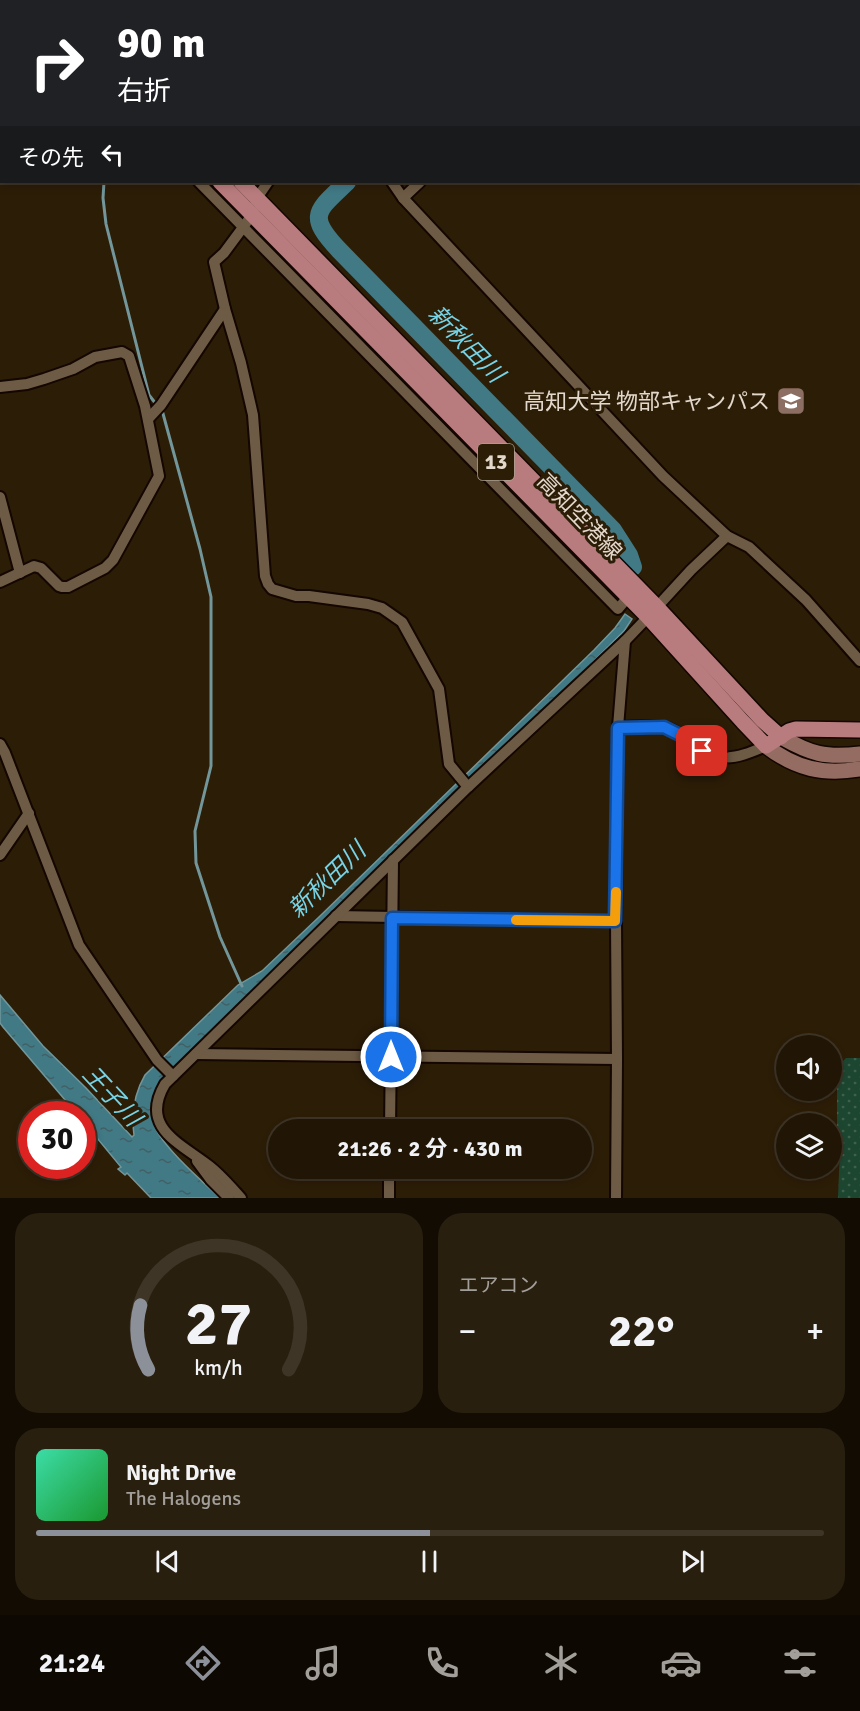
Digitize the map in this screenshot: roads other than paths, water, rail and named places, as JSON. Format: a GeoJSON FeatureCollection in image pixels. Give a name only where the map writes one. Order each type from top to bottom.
{"type":"FeatureCollection","features":[{"type":"Feature","properties":{"kind":"main road","name":"高知空港線"},"geometry":{"type":"LineString","coordinates":[[221,183],[652,612],[781,737]]}},
{"type":"Feature","properties":{"kind":"main road","name":"高知空港線"},"geometry":{"type":"LineString","coordinates":[[241,183],[251,212],[628,597],[652,612],[743,722],[766,746]]}},
{"type":"Feature","properties":{"kind":"main road"},"geometry":{"type":"LineString","coordinates":[[766,746],[796,729],[860,730]]}},
{"type":"Feature","properties":{"kind":"street"},"geometry":{"type":"LineString","coordinates":[[201,183],[251,212]]}},
{"type":"Feature","properties":{"kind":"street"},"geometry":{"type":"LineString","coordinates":[[267,183],[224,253],[214,262],[253,415],[265,576],[273,589],[296,596],[340,599],[382,608],[402,622],[439,689],[449,764],[468,787]]}},
{"type":"Feature","properties":{"kind":"street"},"geometry":{"type":"LineString","coordinates":[[393,183],[404,198],[663,476],[727,536],[749,547],[806,600],[860,661]]}},
{"type":"Feature","properties":{"kind":"street"},"geometry":{"type":"LineString","coordinates":[[404,198],[419,183]]}},
{"type":"Feature","properties":{"kind":"street"},"geometry":{"type":"LineString","coordinates":[[148,419],[161,405],[225,309]]}},
{"type":"Feature","properties":{"kind":"street"},"geometry":{"type":"LineString","coordinates":[[0,387],[44,380],[73,369],[95,357],[122,352],[129,356],[148,419],[159,476],[113,560],[100,571],[62,587],[38,566],[34,566],[0,582]]}},
{"type":"Feature","properties":{"kind":"street"},"geometry":{"type":"LineString","coordinates":[[0,498],[20,573]]}},
{"type":"Feature","properties":{"kind":"street"},"geometry":{"type":"LineString","coordinates":[[241,1198],[210,1166],[166,1133],[160,1124],[157,1116],[158,1099],[165,1084],[468,787],[625,641],[691,570],[727,536]]}},
{"type":"Feature","properties":{"kind":"street"},"geometry":{"type":"LineString","coordinates":[[616,1198],[615,921],[618,728],[625,641]]}},
{"type":"Feature","properties":{"kind":"street"},"geometry":{"type":"LineString","coordinates":[[618,728],[664,727],[702,751],[721,758],[740,756],[766,746],[781,757],[806,769],[849,771],[860,769]]}},
{"type":"Feature","properties":{"kind":"street"},"geometry":{"type":"LineString","coordinates":[[781,737],[813,753],[826,756],[860,754]]}},
{"type":"Feature","properties":{"kind":"street"},"geometry":{"type":"LineString","coordinates":[[0,744],[79,945],[157,1060],[172,1075]]}},
{"type":"Feature","properties":{"kind":"street"},"geometry":{"type":"LineString","coordinates":[[0,855],[29,813]]}},
{"type":"Feature","properties":{"kind":"street"},"geometry":{"type":"LineString","coordinates":[[390,1119],[393,860]]}},
{"type":"Feature","properties":{"kind":"street"},"geometry":{"type":"LineString","coordinates":[[336,916],[615,921]]}},
{"type":"Feature","properties":{"kind":"street"},"geometry":{"type":"LineString","coordinates":[[196,1054],[617,1059]]}},
{"type":"Feature","properties":{"kind":"street"},"geometry":{"type":"LineString","coordinates":[[194,1156],[229,1198]]}},
{"type":"Feature","properties":{"kind":"street"},"geometry":{"type":"LineString","coordinates":[[389,1179],[389,1198]]}},
{"type":"Feature","properties":{"kind":"water"},"geometry":{"type":"Polygon","coordinates":[[[625,614],[632,619],[624,631],[155,1095],[152,1115],[159,1135],[184,1164],[220,1198],[151,1198],[127,1173],[125,1175],[118,1169],[121,1167],[96,1137],[96,1101],[66,1101],[0,1023],[0,995],[43,1046],[132,1137],[134,1135],[134,1104],[145,1075],[238,985],[262,971],[319,917],[615,628],[625,614]]]}},
{"type":"Feature","properties":{"kind":"waterway"},"geometry":{"type":"LineString","coordinates":[[104,183],[106,224],[149,395],[156,404]]}},
{"type":"Feature","properties":{"kind":"waterway","name":"新秋田川"},"geometry":{"type":"LineString","coordinates":[[346,183],[328,200],[319,214],[322,229],[339,250],[613,530],[629,555],[633,567]]}},
{"type":"Feature","properties":{"kind":"waterway"},"geometry":{"type":"LineString","coordinates":[[162,410],[211,597],[211,766],[195,831],[196,863],[220,937],[242,986]]}},
{"type":"Feature","properties":{"kind":"place","name":"高知大学 物部キャンパス"},"geometry":{"type":"Point","coordinates":[791,401]}},
{"type":"Feature","properties":{"kind":"water label","name":"王子川"},"geometry":{"type":"Point","coordinates":[112,1096]}}]}
